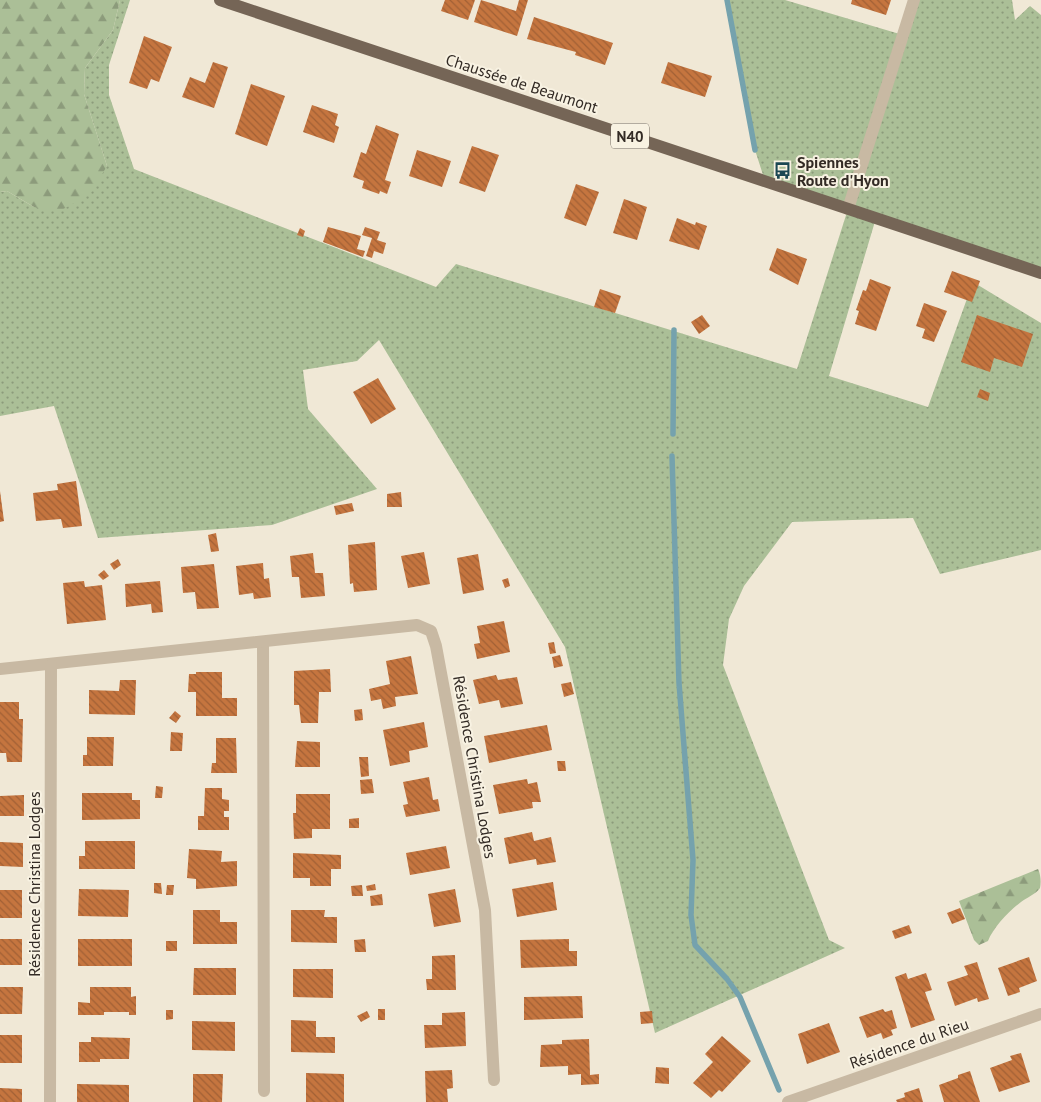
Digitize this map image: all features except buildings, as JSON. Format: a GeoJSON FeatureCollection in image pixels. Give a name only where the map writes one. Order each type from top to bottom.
{"type":"FeatureCollection","features":[{"type":"Feature","properties":{"kind":"main road","name":"Chaussée de Beaumont"},"geometry":{"type":"LineString","coordinates":[[220,0],[1041,273]]}},
{"type":"Feature","properties":{"kind":"street"},"geometry":{"type":"LineString","coordinates":[[848,208],[914,0]]}},
{"type":"Feature","properties":{"kind":"street","name":"Résidence Christina Lodges"},"geometry":{"type":"LineString","coordinates":[[0,670],[417,625],[431,631],[436,646],[485,910],[494,1080]]}},
{"type":"Feature","properties":{"kind":"street"},"geometry":{"type":"LineString","coordinates":[[263,642],[264,1091]]}},
{"type":"Feature","properties":{"kind":"street","name":"Résidence Christina Lodges"},"geometry":{"type":"LineString","coordinates":[[50,1102],[51,665]]}},
{"type":"Feature","properties":{"kind":"street","name":"Résidence du Rieu"},"geometry":{"type":"LineString","coordinates":[[788,1102],[1041,1014]]}},
{"type":"Feature","properties":{"kind":"green space"},"geometry":{"type":"Polygon","coordinates":[[[0,0],[120,0],[113,30],[85,68],[84,94],[107,166],[90,194],[58,212],[34,207],[7,191],[0,192],[0,0]]]}},
{"type":"Feature","properties":{"kind":"green space"},"geometry":{"type":"Polygon","coordinates":[[[120,0],[130,0],[109,65],[109,95],[134,169],[436,287],[456,264],[797,369],[848,209],[765,181],[755,150],[727,0],[785,0],[903,35],[914,0],[1012,0],[1015,20],[1030,6],[1041,15],[1041,273],[876,218],[829,376],[928,407],[973,282],[1041,323],[1041,550],[940,574],[913,518],[792,522],[744,586],[729,619],[723,665],[829,940],[845,948],[655,1033],[565,647],[379,340],[357,361],[303,370],[308,409],[377,489],[272,525],[98,538],[54,406],[0,416],[0,192],[7,191],[34,207],[107,166],[84,94],[85,68],[113,30],[120,0]]]}},
{"type":"Feature","properties":{"kind":"green space"},"geometry":{"type":"Polygon","coordinates":[[[1038,869],[1040,888],[1011,910],[997,925],[988,941],[979,945],[974,940],[959,901],[1038,869]]]}},
{"type":"Feature","properties":{"kind":"waterway"},"geometry":{"type":"LineString","coordinates":[[727,0],[755,150]]}},
{"type":"Feature","properties":{"kind":"waterway"},"geometry":{"type":"LineString","coordinates":[[673,434],[674,330]]}},
{"type":"Feature","properties":{"kind":"waterway"},"geometry":{"type":"LineString","coordinates":[[672,456],[679,683],[693,860],[691,915],[695,945],[727,979],[740,997],[779,1090]]}},
{"type":"Feature","properties":{"kind":"place","name":"Spiennes Route d'Hyon"},"geometry":{"type":"Point","coordinates":[783,171]}}]}
